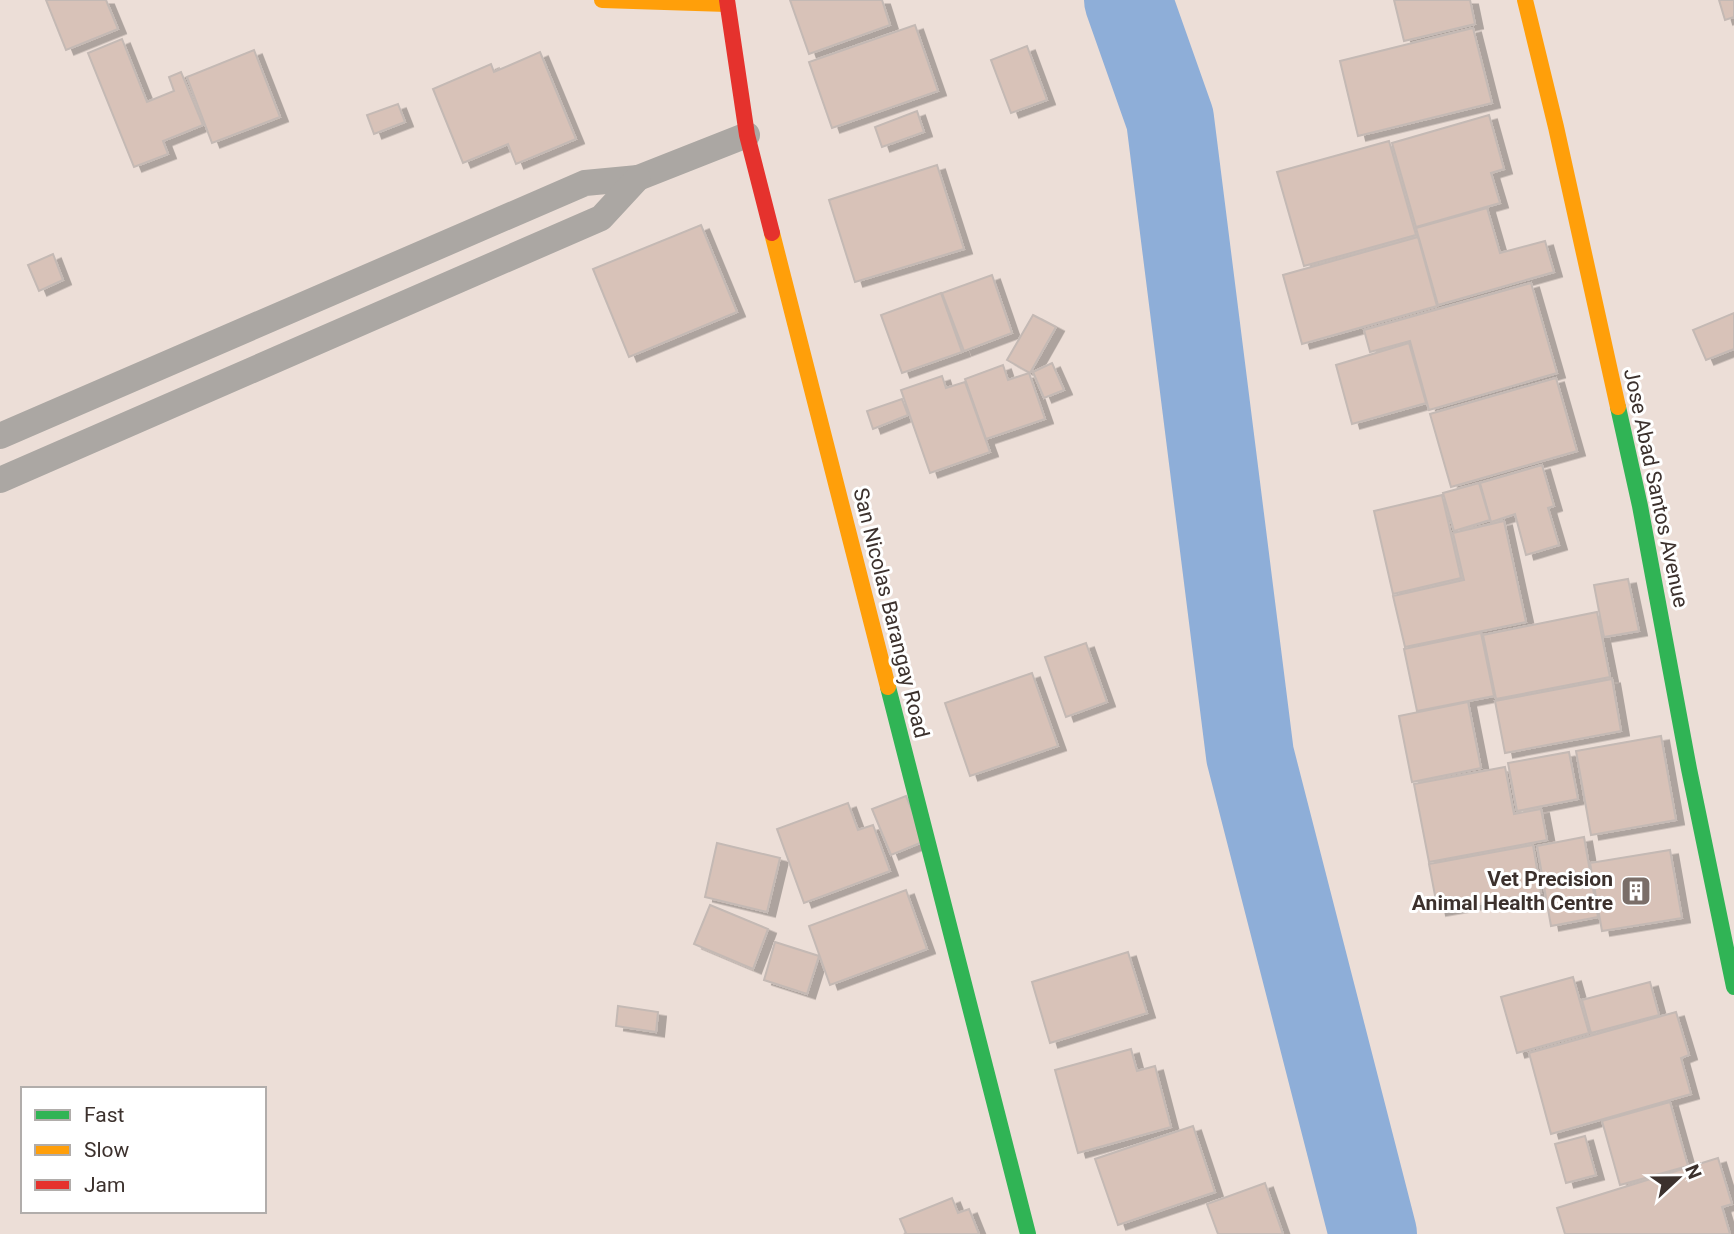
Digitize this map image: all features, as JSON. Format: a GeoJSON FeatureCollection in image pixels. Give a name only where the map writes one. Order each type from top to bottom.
{"type":"FeatureCollection","features":[{"type":"Feature","properties":{"kind":"main road"},"geometry":{"type":"LineString","coordinates":[[602,0],[727,2]]}},
{"type":"Feature","properties":{"kind":"main road","name":"Jose Abad Santos Avenue"},"geometry":{"type":"LineString","coordinates":[[1525,0],[1640,506],[1689,769],[1734,987]]}},
{"type":"Feature","properties":{"kind":"main road","name":"San Nicolas Barangay Road"},"geometry":{"type":"LineString","coordinates":[[727,2],[747,135],[1028,1234]]}},
{"type":"Feature","properties":{"kind":"lane"},"geometry":{"type":"LineString","coordinates":[[0,436],[585,183],[638,178],[747,135]]}},
{"type":"Feature","properties":{"kind":"lane"},"geometry":{"type":"LineString","coordinates":[[0,480],[601,218],[638,178]]}},
{"type":"Feature","properties":{"kind":"building"},"geometry":{"type":"Polygon","coordinates":[[[46,0],[106,0],[118,29],[66,50],[46,0]]]}},
{"type":"Feature","properties":{"kind":"building"},"geometry":{"type":"Polygon","coordinates":[[[790,0],[882,0],[890,25],[809,54],[790,0]]]}},
{"type":"Feature","properties":{"kind":"building"},"geometry":{"type":"Polygon","coordinates":[[[1394,0],[1470,0],[1475,24],[1404,41],[1394,0]]]}},
{"type":"Feature","properties":{"kind":"building"},"geometry":{"type":"Polygon","coordinates":[[[1719,0],[1734,0],[1734,17],[1725,20],[1719,0]]]}},
{"type":"Feature","properties":{"kind":"building"},"geometry":{"type":"Polygon","coordinates":[[[915,25],[938,91],[832,128],[809,62],[915,25]]]}},
{"type":"Feature","properties":{"kind":"building"},"geometry":{"type":"Polygon","coordinates":[[[1473,28],[1492,103],[1358,136],[1340,61],[1473,28]]]}},
{"type":"Feature","properties":{"kind":"building"},"geometry":{"type":"Polygon","coordinates":[[[122,39],[147,102],[174,91],[169,77],[181,72],[203,125],[163,141],[168,154],[134,167],[88,53],[122,39]]]}},
{"type":"Feature","properties":{"kind":"building"},"geometry":{"type":"Polygon","coordinates":[[[1027,46],[1047,100],[1011,113],[991,60],[1027,46]]]}},
{"type":"Feature","properties":{"kind":"building"},"geometry":{"type":"Polygon","coordinates":[[[254,50],[280,117],[212,143],[187,77],[254,50]]]}},
{"type":"Feature","properties":{"kind":"building"},"geometry":{"type":"Polygon","coordinates":[[[540,52],[576,139],[516,164],[508,144],[463,163],[433,89],[491,64],[494,72],[540,52]]]}},
{"type":"Feature","properties":{"kind":"building"},"geometry":{"type":"Polygon","coordinates":[[[398,104],[405,122],[374,134],[367,115],[398,104]]]}},
{"type":"Feature","properties":{"kind":"building"},"geometry":{"type":"Polygon","coordinates":[[[917,111],[924,132],[882,147],[875,127],[917,111]]]}},
{"type":"Feature","properties":{"kind":"building"},"geometry":{"type":"Polygon","coordinates":[[[1489,115],[1504,169],[1491,173],[1500,203],[1416,227],[1392,143],[1489,115]]]}},
{"type":"Feature","properties":{"kind":"building"},"geometry":{"type":"Polygon","coordinates":[[[1389,141],[1416,235],[1304,266],[1277,172],[1389,141]]]}},
{"type":"Feature","properties":{"kind":"building"},"geometry":{"type":"Polygon","coordinates":[[[937,165],[964,249],[855,282],[829,200],[937,165]]]}},
{"type":"Feature","properties":{"kind":"building"},"geometry":{"type":"Polygon","coordinates":[[[1487,208],[1500,253],[1545,241],[1554,272],[1438,305],[1416,228],[1487,208]]]}},
{"type":"Feature","properties":{"kind":"building"},"geometry":{"type":"Polygon","coordinates":[[[701,225],[737,312],[629,357],[593,269],[701,225]]]}},
{"type":"Feature","properties":{"kind":"building"},"geometry":{"type":"Polygon","coordinates":[[[1418,237],[1437,306],[1302,344],[1283,275],[1418,237]]]}},
{"type":"Feature","properties":{"kind":"building"},"geometry":{"type":"Polygon","coordinates":[[[53,254],[63,280],[39,291],[28,265],[53,254]]]}},
{"type":"Feature","properties":{"kind":"building"},"geometry":{"type":"Polygon","coordinates":[[[992,275],[1012,333],[964,351],[942,293],[992,275]]]}},
{"type":"Feature","properties":{"kind":"building"},"geometry":{"type":"Polygon","coordinates":[[[1531,283],[1557,373],[1429,410],[1410,341],[1370,352],[1364,330],[1531,283]]]}},
{"type":"Feature","properties":{"kind":"building"},"geometry":{"type":"Polygon","coordinates":[[[941,293],[962,352],[902,373],[881,315],[941,293]]]}},
{"type":"Feature","properties":{"kind":"building"},"geometry":{"type":"Polygon","coordinates":[[[1734,313],[1734,349],[1706,360],[1693,330],[1734,313]]]}},
{"type":"Feature","properties":{"kind":"building"},"geometry":{"type":"Polygon","coordinates":[[[1033,315],[1056,327],[1030,373],[1007,360],[1033,315]]]}},
{"type":"Feature","properties":{"kind":"building"},"geometry":{"type":"Polygon","coordinates":[[[1409,343],[1426,403],[1352,424],[1336,365],[1409,343]]]}},
{"type":"Feature","properties":{"kind":"building"},"geometry":{"type":"Polygon","coordinates":[[[1052,363],[1064,390],[1044,398],[1033,372],[1052,363]]]}},
{"type":"Feature","properties":{"kind":"building"},"geometry":{"type":"Polygon","coordinates":[[[1003,365],[1008,380],[1029,373],[1045,419],[986,439],[965,379],[1003,365]]]}},
{"type":"Feature","properties":{"kind":"building"},"geometry":{"type":"Polygon","coordinates":[[[942,376],[946,388],[965,382],[990,452],[930,473],[901,390],[942,376]]]}},
{"type":"Feature","properties":{"kind":"building"},"geometry":{"type":"Polygon","coordinates":[[[1556,378],[1577,451],[1451,487],[1430,414],[1556,378]]]}},
{"type":"Feature","properties":{"kind":"building"},"geometry":{"type":"Polygon","coordinates":[[[902,399],[908,415],[873,429],[867,411],[902,399]]]}},
{"type":"Feature","properties":{"kind":"building"},"geometry":{"type":"Polygon","coordinates":[[[1542,465],[1554,506],[1548,508],[1559,545],[1526,555],[1515,514],[1491,522],[1480,483],[1542,465]]]}},
{"type":"Feature","properties":{"kind":"building"},"geometry":{"type":"Polygon","coordinates":[[[1479,483],[1490,520],[1454,531],[1443,493],[1479,483]]]}},
{"type":"Feature","properties":{"kind":"building"},"geometry":{"type":"Polygon","coordinates":[[[1442,495],[1461,578],[1393,594],[1374,511],[1442,495]]]}},
{"type":"Feature","properties":{"kind":"building"},"geometry":{"type":"Polygon","coordinates":[[[1504,521],[1526,622],[1405,647],[1393,596],[1464,580],[1453,533],[1504,521]]]}},
{"type":"Feature","properties":{"kind":"building"},"geometry":{"type":"Polygon","coordinates":[[[1628,579],[1639,631],[1604,637],[1594,585],[1628,579]]]}},
{"type":"Feature","properties":{"kind":"building"},"geometry":{"type":"Polygon","coordinates":[[[1597,612],[1610,677],[1496,699],[1483,635],[1597,612]]]}},
{"type":"Feature","properties":{"kind":"building"},"geometry":{"type":"Polygon","coordinates":[[[1481,633],[1494,696],[1417,711],[1404,649],[1481,633]]]}},
{"type":"Feature","properties":{"kind":"building"},"geometry":{"type":"Polygon","coordinates":[[[1086,643],[1107,702],[1066,717],[1045,657],[1086,643]]]}},
{"type":"Feature","properties":{"kind":"building"},"geometry":{"type":"Polygon","coordinates":[[[1032,673],[1058,746],[970,776],[945,703],[1032,673]]]}},
{"type":"Feature","properties":{"kind":"building"},"geometry":{"type":"Polygon","coordinates":[[[1612,679],[1621,731],[1505,753],[1495,701],[1612,679]]]}},
{"type":"Feature","properties":{"kind":"building"},"geometry":{"type":"Polygon","coordinates":[[[1468,702],[1481,768],[1412,782],[1399,716],[1468,702]]]}},
{"type":"Feature","properties":{"kind":"building"},"geometry":{"type":"Polygon","coordinates":[[[1661,736],[1676,820],[1591,835],[1576,751],[1661,736]]]}},
{"type":"Feature","properties":{"kind":"building"},"geometry":{"type":"Polygon","coordinates":[[[1569,752],[1578,799],[1517,811],[1508,763],[1569,752]]]}},
{"type":"Feature","properties":{"kind":"building"},"geometry":{"type":"Polygon","coordinates":[[[1505,767],[1514,814],[1541,809],[1547,840],[1429,862],[1414,784],[1505,767]]]}},
{"type":"Feature","properties":{"kind":"building"},"geometry":{"type":"Polygon","coordinates":[[[906,796],[925,841],[891,855],[872,809],[906,796]]]}},
{"type":"Feature","properties":{"kind":"building"},"geometry":{"type":"Polygon","coordinates":[[[848,803],[858,830],[873,825],[890,871],[804,903],[777,829],[848,803]]]}},
{"type":"Feature","properties":{"kind":"building"},"geometry":{"type":"Polygon","coordinates":[[[1584,837],[1598,917],[1551,926],[1537,846],[1584,837]]]}},
{"type":"Feature","properties":{"kind":"building"},"geometry":{"type":"Polygon","coordinates":[[[717,843],[780,858],[767,912],[705,897],[717,843]]]}},
{"type":"Feature","properties":{"kind":"building"},"geometry":{"type":"Polygon","coordinates":[[[1533,845],[1541,893],[1438,911],[1429,864],[1533,845]]]}},
{"type":"Feature","properties":{"kind":"building","name":"Vet Precision Animal Health Centre"},"geometry":{"type":"Polygon","coordinates":[[[1670,850],[1682,918],[1602,931],[1590,863],[1670,850]]]}},
{"type":"Feature","properties":{"kind":"building"},"geometry":{"type":"Polygon","coordinates":[[[906,890],[927,949],[830,985],[809,926],[906,890]]]}},
{"type":"Feature","properties":{"kind":"building"},"geometry":{"type":"Polygon","coordinates":[[[710,905],[768,929],[753,969],[694,944],[710,905]]]}},
{"type":"Feature","properties":{"kind":"building"},"geometry":{"type":"Polygon","coordinates":[[[775,942],[819,956],[807,994],[764,980],[775,942]]]}},
{"type":"Feature","properties":{"kind":"building"},"geometry":{"type":"Polygon","coordinates":[[[1128,952],[1147,1013],[1050,1043],[1032,982],[1128,952]]]}},
{"type":"Feature","properties":{"kind":"building"},"geometry":{"type":"Polygon","coordinates":[[[1573,977],[1589,1033],[1517,1053],[1501,997],[1573,977]]]}},
{"type":"Feature","properties":{"kind":"building"},"geometry":{"type":"Polygon","coordinates":[[[1650,982],[1659,1015],[1591,1033],[1582,1000],[1650,982]]]}},
{"type":"Feature","properties":{"kind":"building"},"geometry":{"type":"Polygon","coordinates":[[[618,1006],[658,1012],[656,1032],[616,1026],[618,1006]]]}},
{"type":"Feature","properties":{"kind":"building"},"geometry":{"type":"Polygon","coordinates":[[[1676,1012],[1689,1055],[1681,1058],[1691,1094],[1551,1134],[1529,1053],[1676,1012]]]}},
{"type":"Feature","properties":{"kind":"building"},"geometry":{"type":"Polygon","coordinates":[[[1131,1049],[1137,1071],[1155,1066],[1171,1127],[1078,1153],[1055,1070],[1131,1049]]]}},
{"type":"Feature","properties":{"kind":"building"},"geometry":{"type":"Polygon","coordinates":[[[1670,1102],[1688,1166],[1620,1185],[1602,1121],[1670,1102]]]}},
{"type":"Feature","properties":{"kind":"building"},"geometry":{"type":"Polygon","coordinates":[[[1193,1126],[1215,1192],[1118,1225],[1095,1159],[1193,1126]]]}},
{"type":"Feature","properties":{"kind":"building"},"geometry":{"type":"Polygon","coordinates":[[[1585,1136],[1596,1175],[1566,1183],[1555,1144],[1585,1136]]]}},
{"type":"Feature","properties":{"kind":"building"},"geometry":{"type":"Polygon","coordinates":[[[1718,1158],[1732,1204],[1722,1207],[1730,1234],[1565,1234],[1557,1208],[1718,1158]]]}},
{"type":"Feature","properties":{"kind":"building"},"geometry":{"type":"Polygon","coordinates":[[[1265,1183],[1283,1234],[1218,1234],[1207,1204],[1265,1183]]]}},
{"type":"Feature","properties":{"kind":"building"},"geometry":{"type":"Polygon","coordinates":[[[952,1198],[958,1213],[969,1209],[979,1234],[904,1234],[906,1233],[900,1219],[952,1198]]]}},
{"type":"Feature","properties":{"kind":"waterway"},"geometry":{"type":"LineString","coordinates":[[1128,0],[1170,119],[1250,755],[1373,1234]]}},
{"type":"Feature","properties":{"kind":"traffic: fast"},"geometry":{"type":"LineString","coordinates":[[1618,407],[1640,506],[1689,769],[1734,987]]}},
{"type":"Feature","properties":{"kind":"traffic: fast"},"geometry":{"type":"LineString","coordinates":[[888,687],[1028,1234]]}},
{"type":"Feature","properties":{"kind":"traffic: slow"},"geometry":{"type":"LineString","coordinates":[[602,0],[727,4]]}},
{"type":"Feature","properties":{"kind":"traffic: slow"},"geometry":{"type":"LineString","coordinates":[[1525,0],[1618,407]]}},
{"type":"Feature","properties":{"kind":"traffic: slow"},"geometry":{"type":"LineString","coordinates":[[772,233],[888,687]]}},
{"type":"Feature","properties":{"kind":"traffic: jam"},"geometry":{"type":"LineString","coordinates":[[727,0],[747,135],[772,233]]}},
{"type":"Feature","properties":{"kind":"place","name":"Vet Precision Animal Health Centre"},"geometry":{"type":"Point","coordinates":[1636,891]}}]}
